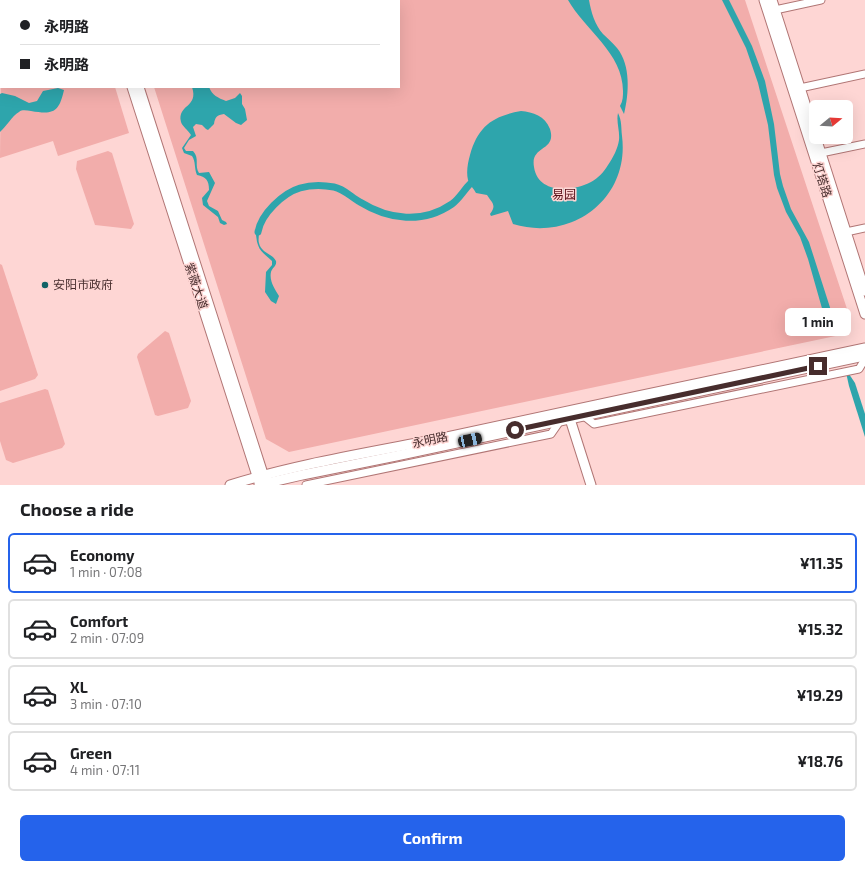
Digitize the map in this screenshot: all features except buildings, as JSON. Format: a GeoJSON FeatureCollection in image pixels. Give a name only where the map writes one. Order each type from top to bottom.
{"type":"FeatureCollection","features":[{"type":"Feature","properties":{"kind":"street","name":"灯塔路"},"geometry":{"type":"LineString","coordinates":[[764,0],[865,314]]}},
{"type":"Feature","properties":{"kind":"street","name":"灯塔路"},"geometry":{"type":"LineString","coordinates":[[772,0],[865,291]]}},
{"type":"Feature","properties":{"kind":"street"},"geometry":{"type":"LineString","coordinates":[[775,10],[822,0]]}},
{"type":"Feature","properties":{"kind":"street"},"geometry":{"type":"LineString","coordinates":[[800,88],[865,74]]}},
{"type":"Feature","properties":{"kind":"street","name":"紫薇大道"},"geometry":{"type":"LineString","coordinates":[[132,88],[262,482]]}},
{"type":"Feature","properties":{"kind":"street","name":"紫薇大道"},"geometry":{"type":"LineString","coordinates":[[139,88],[262,482]]}},
{"type":"Feature","properties":{"kind":"street"},"geometry":{"type":"LineString","coordinates":[[821,153],[865,144]]}},
{"type":"Feature","properties":{"kind":"street"},"geometry":{"type":"LineString","coordinates":[[846,232],[865,228]]}},
{"type":"Feature","properties":{"kind":"street","name":"永明路"},"geometry":{"type":"LineString","coordinates":[[262,482],[865,348]]}},
{"type":"Feature","properties":{"kind":"street","name":"永明路"},"geometry":{"type":"LineString","coordinates":[[230,485],[262,482],[285,482],[865,356]]}},
{"type":"Feature","properties":{"kind":"street"},"geometry":{"type":"LineString","coordinates":[[584,416],[594,424],[859,369],[865,359]]}},
{"type":"Feature","properties":{"kind":"street"},"geometry":{"type":"LineString","coordinates":[[306,485],[551,434],[565,420]]}},
{"type":"Feature","properties":{"kind":"street"},"geometry":{"type":"LineString","coordinates":[[565,420],[585,485]]}},
{"type":"Feature","properties":{"kind":"street"},"geometry":{"type":"LineString","coordinates":[[565,420],[591,485]]}},
{"type":"Feature","properties":{"kind":"green space","name":"易园"},"geometry":{"type":"Polygon","coordinates":[[[400,0],[745,0],[851,321],[845,334],[289,452],[266,439],[154,88],[400,88],[400,0]]]}},
{"type":"Feature","properties":{"kind":"green space"},"geometry":{"type":"Polygon","coordinates":[[[1,88],[115,88],[129,133],[58,156],[53,141],[0,158],[1,88]]]}},
{"type":"Feature","properties":{"kind":"green space"},"geometry":{"type":"Polygon","coordinates":[[[108,151],[112,153],[134,224],[131,229],[95,225],[76,169],[77,161],[108,151]]]}},
{"type":"Feature","properties":{"kind":"green space"},"geometry":{"type":"Polygon","coordinates":[[[0,264],[2,265],[38,375],[35,379],[0,391],[0,264]]]}},
{"type":"Feature","properties":{"kind":"green space"},"geometry":{"type":"Polygon","coordinates":[[[165,331],[169,333],[191,401],[188,408],[158,416],[155,415],[137,357],[138,354],[165,331]]]}},
{"type":"Feature","properties":{"kind":"green space"},"geometry":{"type":"Polygon","coordinates":[[[45,389],[48,390],[65,444],[62,448],[13,463],[6,460],[0,441],[0,403],[45,389]]]}},
{"type":"Feature","properties":{"kind":"water"},"geometry":{"type":"Polygon","coordinates":[[[568,0],[589,0],[592,14],[598,27],[622,55],[628,80],[624,114],[620,106],[623,91],[617,65],[602,42],[575,11],[568,0]]]}},
{"type":"Feature","properties":{"kind":"water"},"geometry":{"type":"Polygon","coordinates":[[[722,0],[729,0],[752,46],[765,81],[774,124],[780,174],[783,186],[791,209],[809,242],[835,323],[833,332],[827,326],[808,259],[800,237],[786,212],[777,188],[768,125],[758,83],[746,48],[722,0]]]}},
{"type":"Feature","properties":{"kind":"water"},"geometry":{"type":"Polygon","coordinates":[[[58,88],[64,90],[60,103],[54,110],[50,112],[20,111],[0,132],[0,94],[2,93],[15,96],[29,103],[37,101],[43,91],[58,88]]]}},
{"type":"Feature","properties":{"kind":"water"},"geometry":{"type":"Polygon","coordinates":[[[192,88],[210,88],[216,96],[226,101],[235,98],[240,93],[242,96],[242,104],[245,109],[247,120],[241,125],[224,114],[217,117],[214,124],[208,130],[202,125],[196,124],[193,127],[196,136],[189,140],[184,148],[186,151],[193,151],[195,154],[199,173],[209,172],[215,183],[207,201],[209,206],[218,211],[222,220],[226,222],[227,224],[224,225],[220,223],[218,217],[203,205],[202,198],[209,190],[208,181],[197,175],[192,156],[184,153],[182,148],[191,135],[182,124],[181,116],[182,112],[191,103],[193,94],[192,88]]]}},
{"type":"Feature","properties":{"kind":"water"},"geometry":{"type":"Polygon","coordinates":[[[521,111],[530,112],[542,118],[550,129],[550,142],[539,151],[534,160],[534,167],[537,176],[542,182],[549,186],[566,189],[575,188],[591,182],[606,168],[616,150],[618,143],[618,113],[621,124],[622,159],[616,179],[606,196],[592,210],[575,221],[556,227],[535,228],[513,224],[508,211],[491,216],[490,214],[493,208],[492,202],[487,195],[476,193],[469,182],[467,170],[469,158],[473,145],[482,130],[495,119],[521,111]]]}},
{"type":"Feature","properties":{"kind":"water"},"geometry":{"type":"Polygon","coordinates":[[[255,232],[259,233],[259,242],[262,249],[276,261],[271,279],[279,296],[276,304],[271,301],[265,292],[266,272],[272,265],[272,261],[262,252],[259,247],[255,232]]]}},
{"type":"Feature","properties":{"kind":"water"},"geometry":{"type":"Polygon","coordinates":[[[845,368],[855,383],[865,414],[865,437],[849,386],[845,368]]]}},
{"type":"Feature","properties":{"kind":"waterway"},"geometry":{"type":"LineString","coordinates":[[258,232],[263,218],[280,199],[287,194],[304,187],[330,186],[338,188],[371,208],[383,213],[394,216],[418,217],[429,215],[452,204],[470,184]]}},
{"type":"Feature","properties":{"kind":"place","name":"安阳市政府"},"geometry":{"type":"Point","coordinates":[45,285]}},
{"type":"Feature","properties":{"kind":"route"},"geometry":{"type":"LineString","coordinates":[[515,430],[818,366]]}}]}
